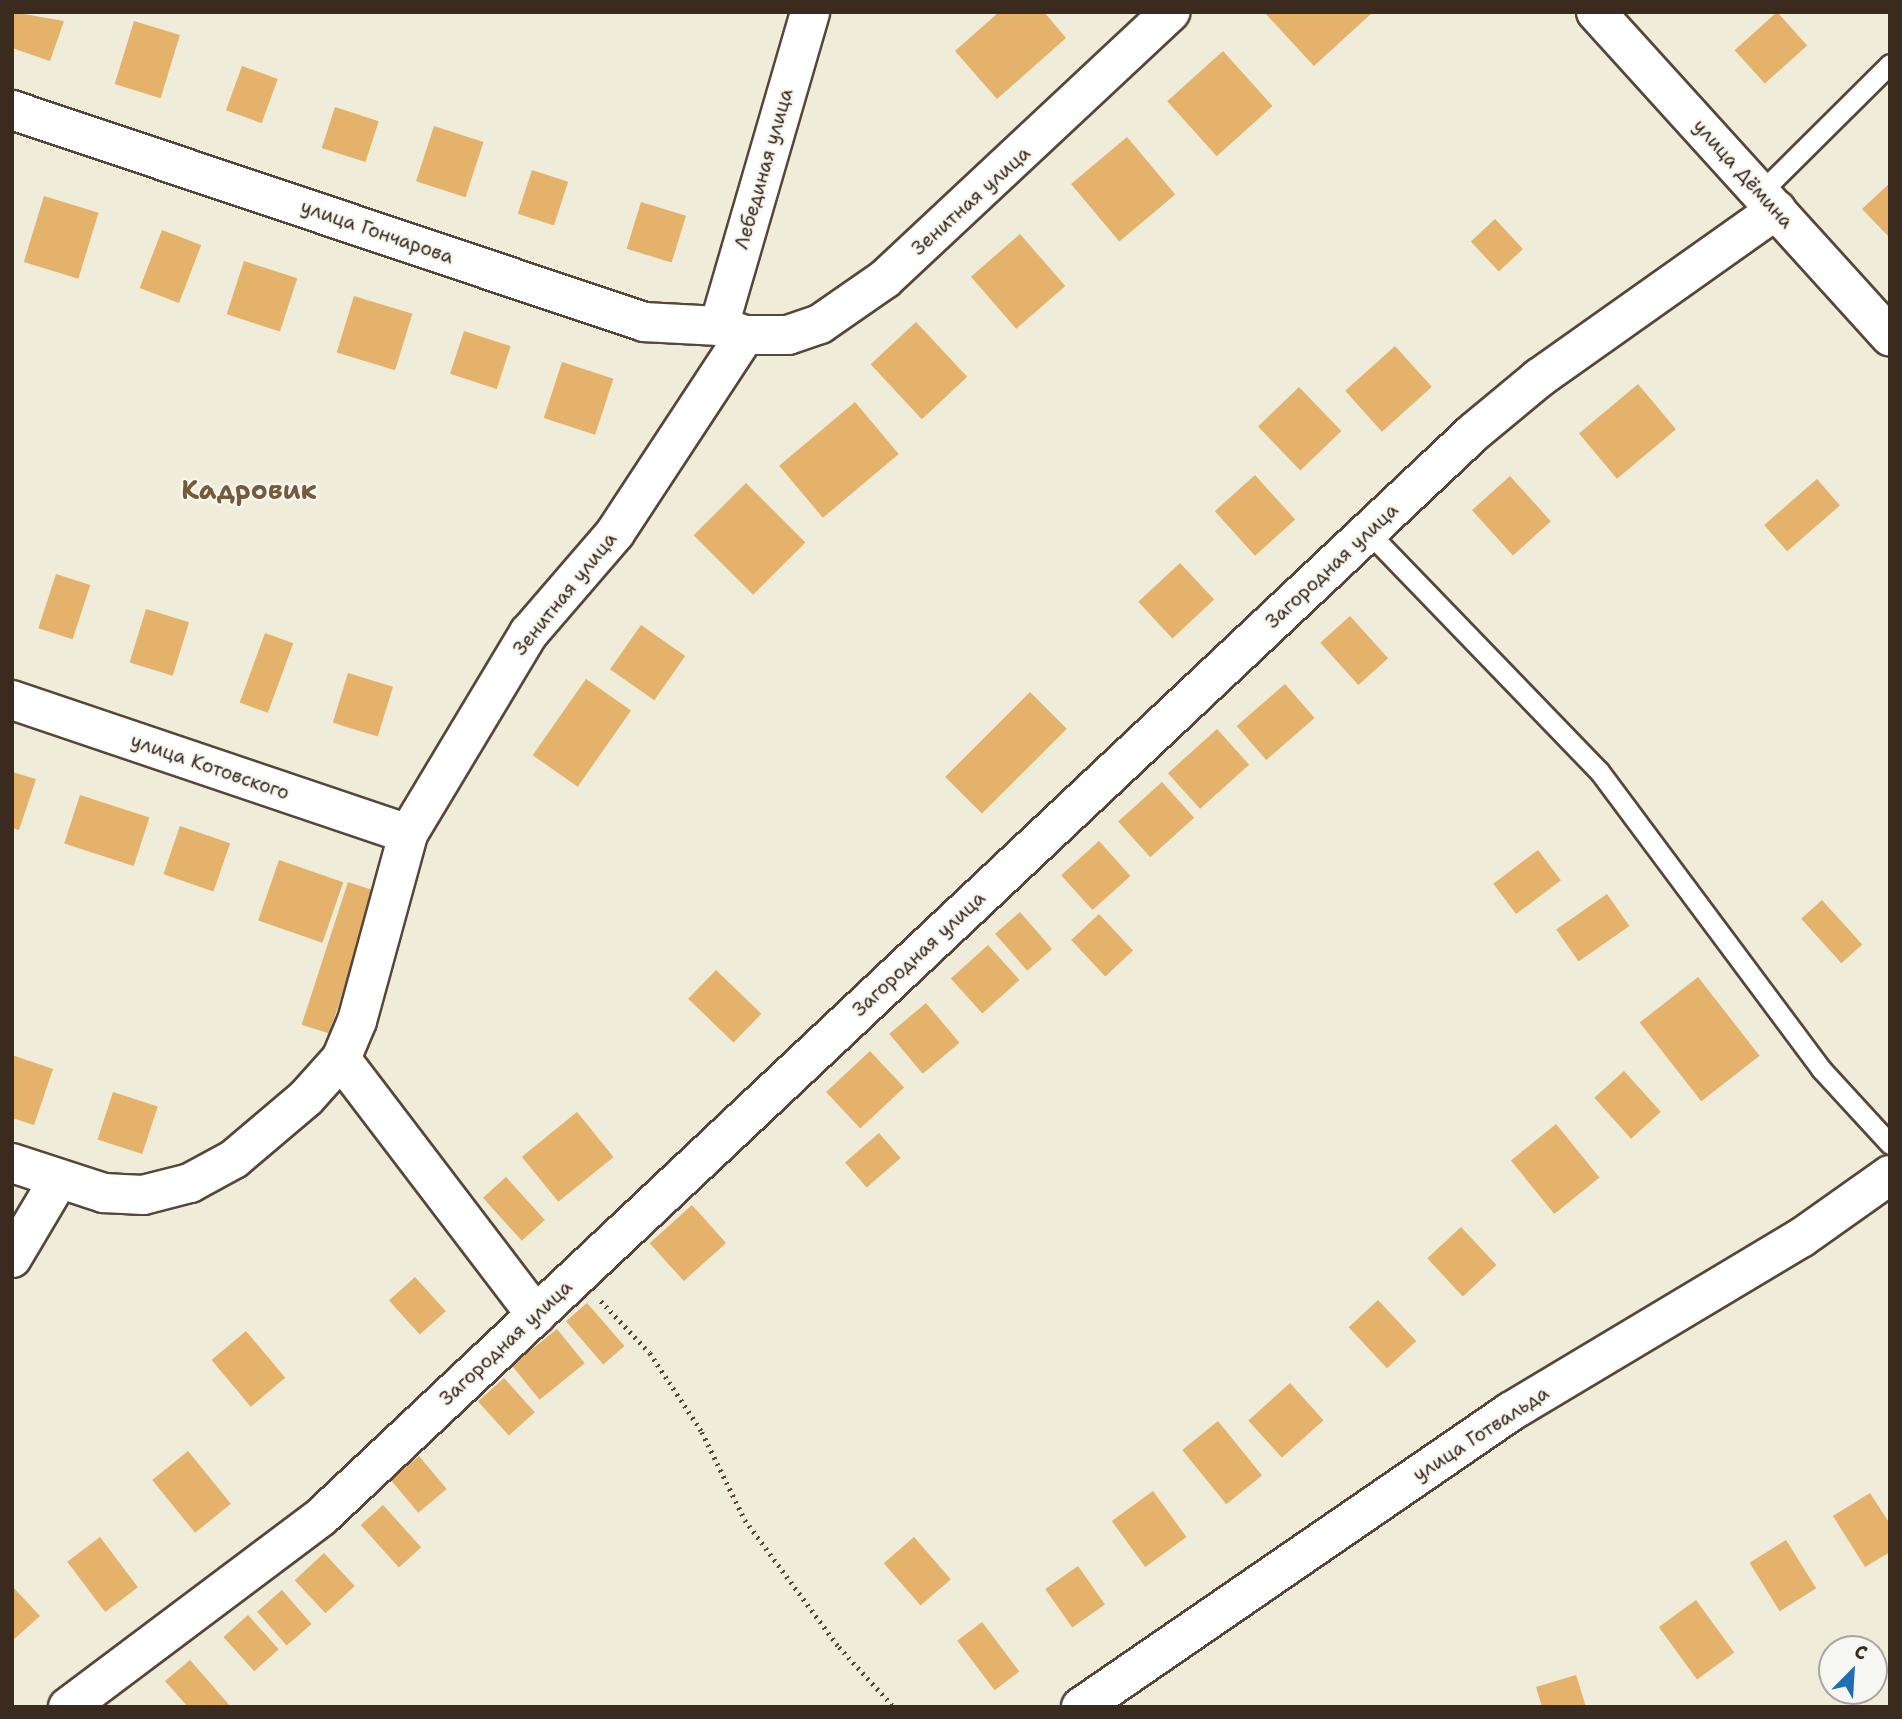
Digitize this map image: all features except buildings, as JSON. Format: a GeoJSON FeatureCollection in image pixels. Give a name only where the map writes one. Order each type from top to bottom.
{"type":"FeatureCollection","features":[{"type":"Feature","properties":{"kind":"street","name":"Лебединая улица"},"geometry":{"type":"LineString","coordinates":[[732,331],[810,12]]}},
{"type":"Feature","properties":{"kind":"street","name":"Зенитная улица"},"geometry":{"type":"LineString","coordinates":[[12,1163],[104,1194],[143,1195],[190,1183],[273,1128],[341,1059],[378,962],[408,834],[529,633],[615,533],[732,331],[788,335],[820,324],[885,279],[1170,12]]}},
{"type":"Feature","properties":{"kind":"street","name":"улица Дёмина"},"geometry":{"type":"LineString","coordinates":[[1596,12],[1890,336]]}},
{"type":"Feature","properties":{"kind":"street","name":"улица Гончарова"},"geometry":{"type":"LineString","coordinates":[[12,110],[644,321],[732,331]]}},
{"type":"Feature","properties":{"kind":"street","name":"Загородная улица"},"geometry":{"type":"LineString","coordinates":[[68,1707],[321,1517],[1368,532],[1539,378],[1768,202]]}},
{"type":"Feature","properties":{"kind":"street","name":"улица Котовского"},"geometry":{"type":"LineString","coordinates":[[12,700],[408,834]]}},
{"type":"Feature","properties":{"kind":"street"},"geometry":{"type":"LineString","coordinates":[[341,1059],[536,1315]]}},
{"type":"Feature","properties":{"kind":"street","name":"улица Готвальда"},"geometry":{"type":"LineString","coordinates":[[1081,1707],[1510,1412],[1801,1238],[1890,1175]]}},
{"type":"Feature","properties":{"kind":"street"},"geometry":{"type":"LineString","coordinates":[[12,1258],[59,1179]]}},
{"type":"Feature","properties":{"kind":"lane"},"geometry":{"type":"LineString","coordinates":[[1768,202],[1890,64]]}},
{"type":"Feature","properties":{"kind":"lane"},"geometry":{"type":"LineString","coordinates":[[1368,532],[1600,771],[1821,1069],[1890,1144]]}},
{"type":"Feature","properties":{"kind":"path"},"geometry":{"type":"LineString","coordinates":[[577,1276],[650,1353],[702,1432],[745,1520],[839,1647],[894,1707]]}},
{"type":"Feature","properties":{"kind":"district","name":"Кадровик"},"geometry":{"type":"Point","coordinates":[249,490]}}]}
